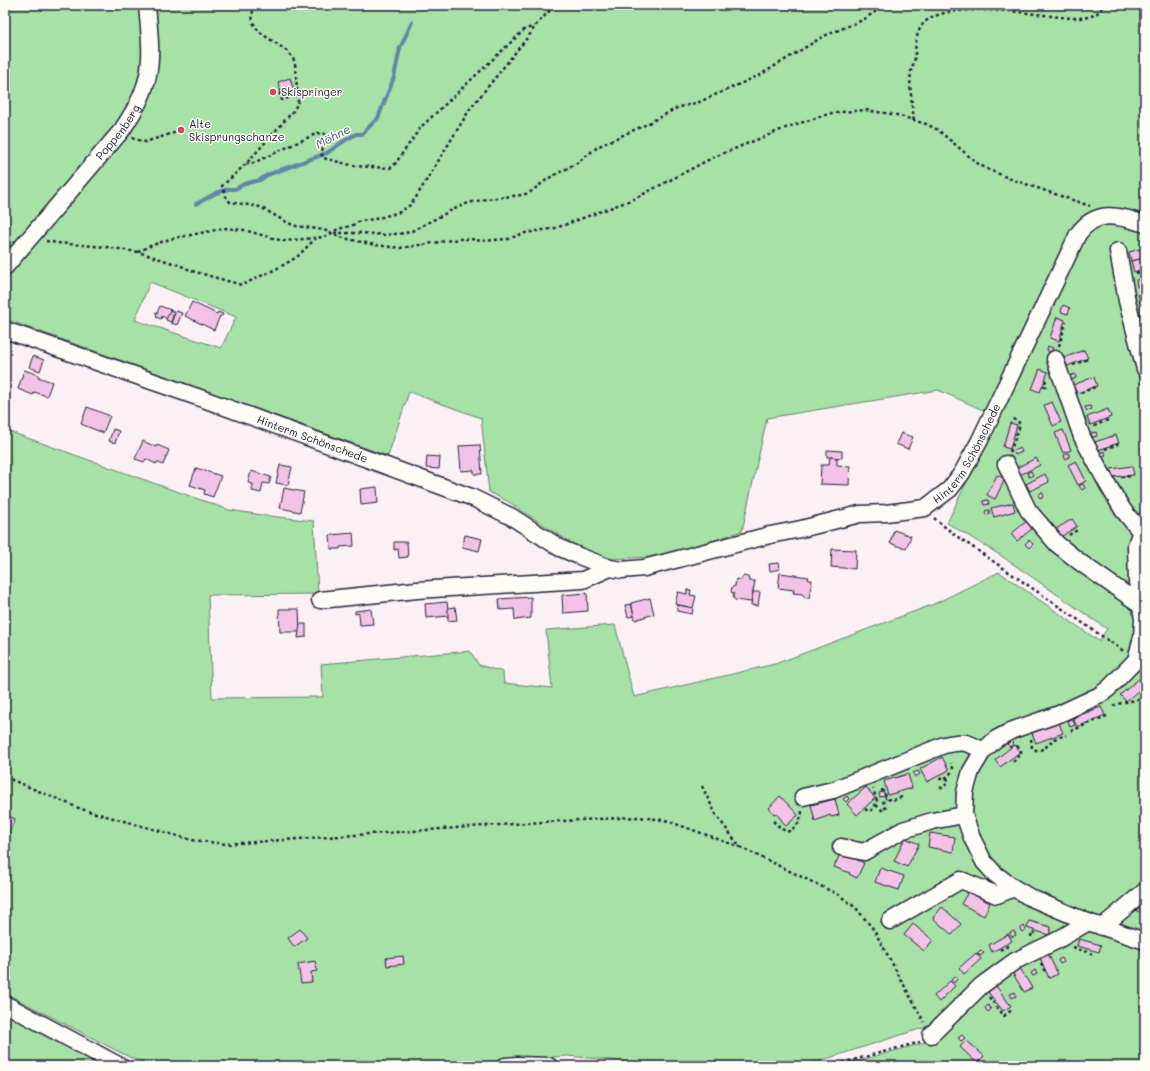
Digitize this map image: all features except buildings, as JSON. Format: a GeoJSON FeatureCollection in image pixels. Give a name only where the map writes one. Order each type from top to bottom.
{"type":"FeatureCollection","features":[{"type":"Feature","properties":{"kind":"street","name":"Poppenberg"},"geometry":{"type":"LineString","coordinates":[[5,267],[118,134],[136,107],[146,86],[149,65],[147,5]]}},
{"type":"Feature","properties":{"kind":"street","name":"Hinterm Schönschede"},"geometry":{"type":"LineString","coordinates":[[5,330],[206,400],[471,497],[512,517],[560,548],[610,568],[622,570],[644,568],[762,537],[860,514],[886,513],[925,508],[950,488],[962,473],[980,440],[1078,234],[1083,228],[1100,217],[1113,216],[1145,224]]}},
{"type":"Feature","properties":{"kind":"street"},"geometry":{"type":"LineString","coordinates":[[1118,251],[1127,301],[1145,370]]}},
{"type":"Feature","properties":{"kind":"street"},"geometry":{"type":"LineString","coordinates":[[1055,359],[1082,437],[1122,510],[1143,525],[1136,545],[1137,582],[1143,619],[1142,637],[1136,660],[1108,689],[1098,696],[1059,714],[1013,730],[996,739],[983,751],[970,771],[965,792],[964,815],[972,838],[984,862],[995,874],[1014,888],[1031,898],[1095,925],[1145,942]]}},
{"type":"Feature","properties":{"kind":"street"},"geometry":{"type":"LineString","coordinates":[[1007,459],[1028,510],[1057,544],[1081,563],[1141,605]]}},
{"type":"Feature","properties":{"kind":"street","name":"Hinterm Schönschede"},"geometry":{"type":"LineString","coordinates":[[320,600],[417,590],[583,580],[610,568]]}},
{"type":"Feature","properties":{"kind":"street"},"geometry":{"type":"LineString","coordinates":[[803,797],[833,790],[944,745],[959,742],[969,743],[983,751]]}},
{"type":"Feature","properties":{"kind":"street"},"geometry":{"type":"LineString","coordinates":[[841,847],[864,852],[903,830],[932,821],[964,815]]}},
{"type":"Feature","properties":{"kind":"street"},"geometry":{"type":"LineString","coordinates":[[890,921],[961,880],[997,895],[1014,888]]}},
{"type":"Feature","properties":{"kind":"street"},"geometry":{"type":"LineString","coordinates":[[931,1035],[981,986],[1016,961],[1056,941],[1095,925],[1145,892]]}},
{"type":"Feature","properties":{"kind":"street"},"geometry":{"type":"LineString","coordinates":[[5,1004],[120,1066]]}},
{"type":"Feature","properties":{"kind":"street"},"geometry":{"type":"LineString","coordinates":[[505,1066],[549,1066]]}},
{"type":"Feature","properties":{"kind":"path"},"geometry":{"type":"LineString","coordinates":[[254,5],[252,18],[255,26],[267,38],[286,50],[294,58],[298,102],[294,110],[246,164],[222,186],[227,199],[230,202],[260,207],[288,224],[303,228],[324,230],[331,234],[389,248],[409,247],[454,240],[471,239],[480,241],[508,239],[525,233],[556,228],[634,199],[728,150],[788,127],[814,118],[844,111],[864,110],[882,112],[914,120],[938,130],[977,163],[987,169],[1018,182],[1090,206],[1113,216]]}},
{"type":"Feature","properties":{"kind":"path"},"geometry":{"type":"LineString","coordinates":[[138,252],[170,239],[226,228],[249,232],[283,241],[324,237],[338,229],[351,226],[360,221],[382,218],[400,212],[409,206],[420,192],[470,109],[531,33],[534,26],[555,5]]}},
{"type":"Feature","properties":{"kind":"path"},"geometry":{"type":"LineString","coordinates":[[331,234],[361,232],[384,235],[406,233],[468,203],[487,198],[515,196],[529,193],[550,178],[577,163],[599,146],[641,127],[676,108],[699,102],[760,75],[824,36],[863,20],[885,5]]}},
{"type":"Feature","properties":{"kind":"path"},"geometry":{"type":"LineString","coordinates":[[914,120],[911,69],[915,58],[918,35],[922,25],[927,20],[947,13],[983,10],[1060,17],[1084,17],[1096,14],[1104,5]]}},
{"type":"Feature","properties":{"kind":"path"},"geometry":{"type":"LineString","coordinates":[[246,164],[251,164],[318,133],[325,134],[328,140],[321,152],[323,158],[355,166],[390,168],[395,164],[421,127],[524,30],[534,26]]}},
{"type":"Feature","properties":{"kind":"path"},"geometry":{"type":"LineString","coordinates":[[289,88],[279,91],[282,100],[298,95]]}},
{"type":"Feature","properties":{"kind":"path"},"geometry":{"type":"LineString","coordinates":[[118,134],[145,142],[177,132]]}},
{"type":"Feature","properties":{"kind":"path"},"geometry":{"type":"LineString","coordinates":[[31,237],[57,243],[106,247],[138,252],[179,265],[192,271],[242,285],[297,257],[316,238]]}},
{"type":"Feature","properties":{"kind":"path"},"geometry":{"type":"LineString","coordinates":[[1145,261],[1143,262],[1145,270]]}},
{"type":"Feature","properties":{"kind":"path"},"geometry":{"type":"LineString","coordinates":[[1055,359],[1066,322]]}},
{"type":"Feature","properties":{"kind":"path"},"geometry":{"type":"LineString","coordinates":[[1007,459],[1012,450],[1020,425],[1018,421],[1012,419]]}},
{"type":"Feature","properties":{"kind":"path"},"geometry":{"type":"LineString","coordinates":[[925,508],[938,522],[955,535],[1100,634]]}},
{"type":"Feature","properties":{"kind":"path"},"geometry":{"type":"LineString","coordinates":[[1113,706],[1119,703],[1129,703],[1144,697],[1145,691]]}},
{"type":"Feature","properties":{"kind":"path"},"geometry":{"type":"LineString","coordinates":[[1071,731],[1109,715]]}},
{"type":"Feature","properties":{"kind":"path"},"geometry":{"type":"LineString","coordinates":[[1026,726],[1031,737],[1032,748],[1038,751],[1045,748],[1054,739],[1066,735]]}},
{"type":"Feature","properties":{"kind":"path"},"geometry":{"type":"LineString","coordinates":[[1013,762],[1022,753],[1017,746],[1019,744]]}},
{"type":"Feature","properties":{"kind":"path"},"geometry":{"type":"LineString","coordinates":[[939,779],[943,779],[952,772],[953,768],[951,763]]}},
{"type":"Feature","properties":{"kind":"path"},"geometry":{"type":"LineString","coordinates":[[940,788],[948,783],[949,781],[947,776]]}},
{"type":"Feature","properties":{"kind":"path"},"geometry":{"type":"LineString","coordinates":[[5,777],[81,809],[192,840],[226,844],[535,822],[638,817],[665,820],[740,847],[839,895],[856,908],[874,930],[931,1035],[917,1044],[831,1066]]}},
{"type":"Feature","properties":{"kind":"path"},"geometry":{"type":"LineString","coordinates":[[865,777],[870,783],[877,801],[872,810],[868,811],[865,809]]}},
{"type":"Feature","properties":{"kind":"path"},"geometry":{"type":"LineString","coordinates":[[702,786],[716,815],[740,847]]}},
{"type":"Feature","properties":{"kind":"path"},"geometry":{"type":"LineString","coordinates":[[876,805],[884,810],[883,800],[886,798],[884,791],[881,790]]}},
{"type":"Feature","properties":{"kind":"path"},"geometry":{"type":"LineString","coordinates":[[886,798],[896,800],[901,797],[901,794]]}},
{"type":"Feature","properties":{"kind":"path"},"geometry":{"type":"LineString","coordinates":[[773,821],[787,832],[795,828],[800,822],[803,797]]}},
{"type":"Feature","properties":{"kind":"path"},"geometry":{"type":"LineString","coordinates":[[981,986],[1004,1016],[1013,1009]]}},
{"type":"Feature","properties":{"kind":"green space"},"geometry":{"type":"Polygon","coordinates":[[[5,5],[142,5],[145,46],[140,84],[118,127],[5,257],[5,5]]]}},
{"type":"Feature","properties":{"kind":"green space"},"geometry":{"type":"Polygon","coordinates":[[[152,5],[1145,5],[1145,217],[1093,215],[1029,327],[985,411],[938,390],[767,418],[742,531],[680,552],[649,557],[610,559],[577,547],[509,502],[489,492],[481,418],[409,392],[388,456],[5,319],[5,272],[141,109],[152,5]],[[150,282],[135,320],[221,348],[236,317],[150,282]]]}},
{"type":"Feature","properties":{"kind":"green space"},"geometry":{"type":"Polygon","coordinates":[[[1103,222],[1119,224],[1145,232],[1145,1066],[840,1066],[930,1041],[929,1026],[804,1066],[672,1066],[568,1056],[424,1066],[162,1066],[131,1058],[5,993],[5,430],[229,510],[314,521],[318,594],[208,595],[212,698],[323,697],[321,664],[470,651],[479,665],[503,672],[504,683],[552,688],[546,630],[615,625],[634,697],[775,664],[934,604],[999,572],[1099,641],[1107,629],[1000,555],[947,523],[1086,233],[1103,222]]]}},
{"type":"Feature","properties":{"kind":"green space"},"geometry":{"type":"Polygon","coordinates":[[[5,1012],[112,1066],[5,1066],[5,1012]]]}},
{"type":"Feature","properties":{"kind":"waterway","name":"Möhne"},"geometry":{"type":"LineString","coordinates":[[196,204],[216,193],[228,189],[235,189],[244,184],[260,180],[267,175],[327,153],[356,134],[362,134],[378,118],[394,77],[400,48],[412,22]]}},
{"type":"Feature","properties":{"kind":"place","name":"Skispringer"},"geometry":{"type":"Point","coordinates":[273,92]}},
{"type":"Feature","properties":{"kind":"place","name":"Alte Skisprungschanze"},"geometry":{"type":"Point","coordinates":[181,130]}}]}
